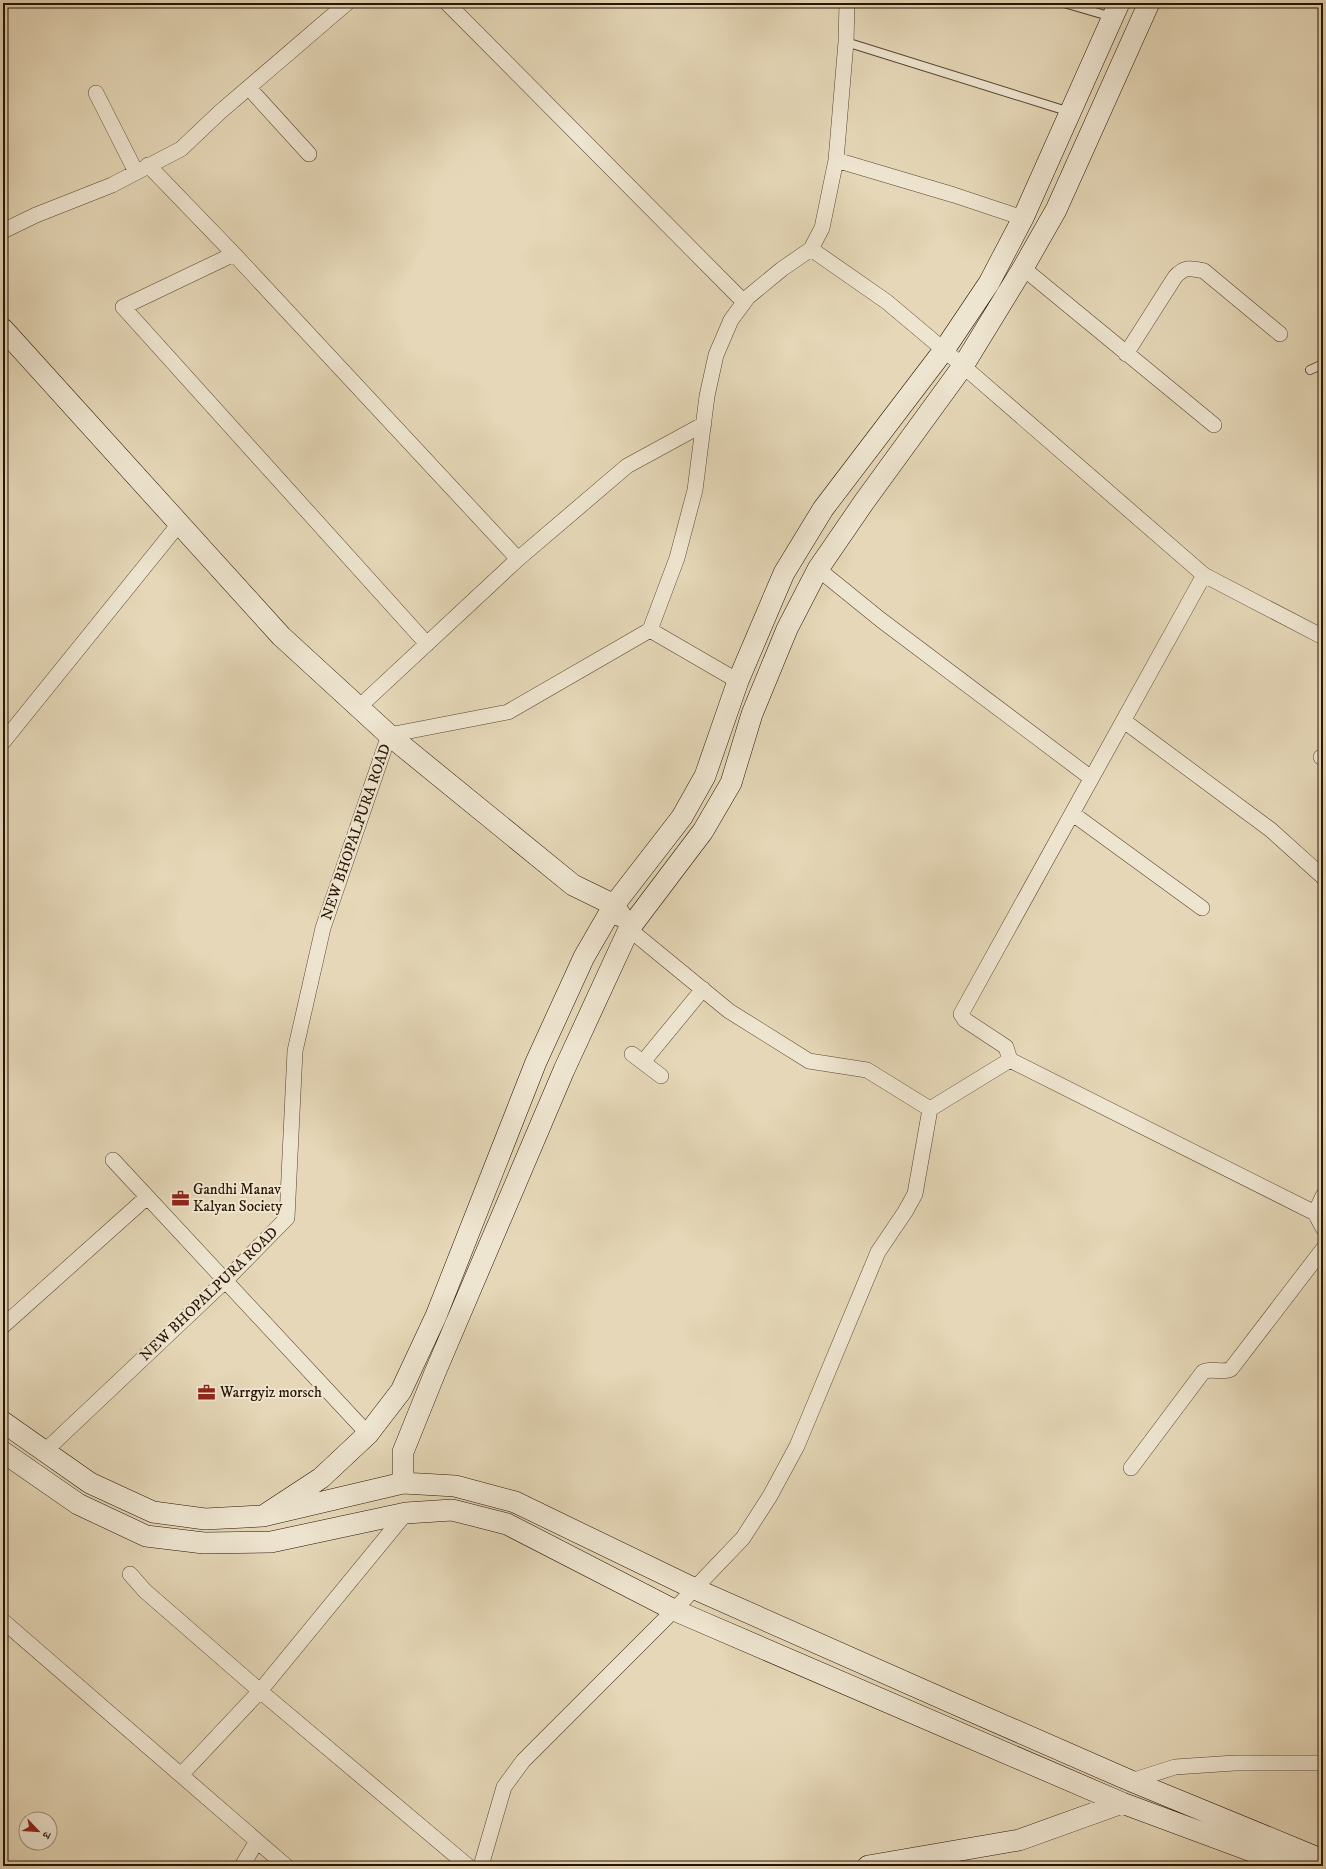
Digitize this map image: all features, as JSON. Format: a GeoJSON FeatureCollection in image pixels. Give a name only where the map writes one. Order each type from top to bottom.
{"type":"FeatureCollection","features":[{"type":"Feature","properties":{"kind":"street"},"geometry":{"type":"LineString","coordinates":[[3,231],[36,215],[112,185],[181,149],[347,3]]}},
{"type":"Feature","properties":{"kind":"street"},"geometry":{"type":"LineString","coordinates":[[447,3],[744,302]]}},
{"type":"Feature","properties":{"kind":"street"},"geometry":{"type":"LineString","coordinates":[[738,682],[650,630],[677,558],[695,490],[707,396],[716,355],[731,320],[748,297],[782,269],[811,249],[822,228],[836,160],[846,42],[847,3]]}},
{"type":"Feature","properties":{"kind":"street"},"geometry":{"type":"LineString","coordinates":[[403,1483],[403,1452],[434,1376],[564,1070],[629,929],[703,831],[731,783],[755,707],[787,629],[818,569],[864,502],[963,366],[1023,268],[1056,210],[1149,3]]}},
{"type":"Feature","properties":{"kind":"street"},"geometry":{"type":"LineString","coordinates":[[263,1516],[321,1478],[368,1434],[401,1391],[436,1316],[536,1062],[584,957],[614,905],[682,817],[705,776],[738,682],[784,573],[823,509],[944,350],[989,283],[1023,218],[1116,10]]}},
{"type":"Feature","properties":{"kind":"street"},"geometry":{"type":"LineString","coordinates":[[249,88],[309,154]]}},
{"type":"Feature","properties":{"kind":"street"},"geometry":{"type":"LineString","coordinates":[[96,93],[142,169],[234,254],[518,559]]}},
{"type":"Feature","properties":{"kind":"street"},"geometry":{"type":"LineString","coordinates":[[836,160],[954,195],[1023,218]]}},
{"type":"Feature","properties":{"kind":"street"},"geometry":{"type":"LineString","coordinates":[[811,249],[887,302],[1204,575],[1323,637]]}},
{"type":"Feature","properties":{"kind":"street"},"geometry":{"type":"LineString","coordinates":[[234,254],[123,307],[427,644]]}},
{"type":"Feature","properties":{"kind":"street"},"geometry":{"type":"LineString","coordinates":[[1023,268],[1214,425]]}},
{"type":"Feature","properties":{"kind":"street"},"geometry":{"type":"LineString","coordinates":[[1126,354],[1175,277],[1182,269],[1191,268],[1204,271],[1280,334]]}},
{"type":"Feature","properties":{"kind":"street"},"geometry":{"type":"LineString","coordinates":[[3,329],[281,636],[389,735],[573,885],[614,905],[629,929],[729,1011],[809,1061],[867,1070],[930,1109]]}},
{"type":"Feature","properties":{"kind":"street"},"geometry":{"type":"LineString","coordinates":[[359,707],[518,559],[627,466],[704,424]]}},
{"type":"Feature","properties":{"kind":"street"},"geometry":{"type":"LineString","coordinates":[[3,742],[179,524]]}},
{"type":"Feature","properties":{"kind":"street"},"geometry":{"type":"LineString","coordinates":[[818,569],[881,620],[1091,778]]}},
{"type":"Feature","properties":{"kind":"street"},"geometry":{"type":"LineString","coordinates":[[1204,575],[961,1014],[965,1020],[1006,1047],[1010,1060],[1315,1212],[1323,1228]]}},
{"type":"Feature","properties":{"kind":"street","name":"NEW BHOPALPURA ROAD"},"geometry":{"type":"LineString","coordinates":[[44,1452],[226,1280],[287,1218],[295,1051],[323,928],[389,735],[508,712],[650,630]]}},
{"type":"Feature","properties":{"kind":"street"},"geometry":{"type":"LineString","coordinates":[[1124,721],[1271,830],[1323,877]]}},
{"type":"Feature","properties":{"kind":"street"},"geometry":{"type":"LineString","coordinates":[[1073,814],[1202,908]]}},
{"type":"Feature","properties":{"kind":"street"},"geometry":{"type":"LineString","coordinates":[[661,1076],[638,1058],[703,989]]}},
{"type":"Feature","properties":{"kind":"street"},"geometry":{"type":"LineString","coordinates":[[481,1866],[504,1787],[523,1761],[695,1589],[743,1538],[770,1496],[797,1446],[878,1252],[905,1212],[914,1194],[930,1109],[1010,1060]]}},
{"type":"Feature","properties":{"kind":"street"},"geometry":{"type":"LineString","coordinates":[[113,1160],[146,1198],[226,1280],[368,1434]]}},
{"type":"Feature","properties":{"kind":"street"},"geometry":{"type":"LineString","coordinates":[[1315,1212],[1323,1196]]}},
{"type":"Feature","properties":{"kind":"street"},"geometry":{"type":"LineString","coordinates":[[3,1326],[146,1198]]}},
{"type":"Feature","properties":{"kind":"street"},"geometry":{"type":"LineString","coordinates":[[1131,1468],[1203,1372],[1208,1369],[1228,1371],[1231,1369],[1323,1249]]}},
{"type":"Feature","properties":{"kind":"street"},"geometry":{"type":"LineString","coordinates":[[3,1422],[90,1483],[153,1512],[205,1519],[263,1516],[403,1483],[455,1486],[515,1502],[695,1589],[1131,1781],[1323,1860]]}},
{"type":"Feature","properties":{"kind":"street"},"geometry":{"type":"LineString","coordinates":[[3,1452],[78,1504],[146,1536],[204,1543],[271,1542],[406,1513],[452,1510],[507,1524],[674,1610],[1122,1803],[1292,1866]]}},
{"type":"Feature","properties":{"kind":"street"},"geometry":{"type":"LineString","coordinates":[[181,1775],[260,1691],[406,1513]]}},
{"type":"Feature","properties":{"kind":"street"},"geometry":{"type":"LineString","coordinates":[[130,1574],[145,1591],[260,1691],[468,1866]]}},
{"type":"Feature","properties":{"kind":"street"},"geometry":{"type":"LineString","coordinates":[[3,1621],[286,1866]]}},
{"type":"Feature","properties":{"kind":"street"},"geometry":{"type":"LineString","coordinates":[[1131,1781],[1175,1767],[1235,1762],[1323,1763]]}},
{"type":"Feature","properties":{"kind":"street"},"geometry":{"type":"LineString","coordinates":[[868,1866],[1019,1840],[1122,1803]]}},
{"type":"Feature","properties":{"kind":"street"},"geometry":{"type":"LineString","coordinates":[[242,1866],[257,1841]]}},
{"type":"Feature","properties":{"kind":"lane"},"geometry":{"type":"LineString","coordinates":[[1064,3],[1116,10]]}},
{"type":"Feature","properties":{"kind":"lane"},"geometry":{"type":"LineString","coordinates":[[846,42],[1070,112]]}},
{"type":"Feature","properties":{"kind":"lane"},"geometry":{"type":"LineString","coordinates":[[1310,370],[1323,364]]}},
{"type":"Feature","properties":{"kind":"place","name":"Gandhi Manav Kalyan Society"},"geometry":{"type":"Point","coordinates":[180,1198]}},
{"type":"Feature","properties":{"kind":"place","name":"Warrgyiz morsch"},"geometry":{"type":"Point","coordinates":[207,1392]}}]}
